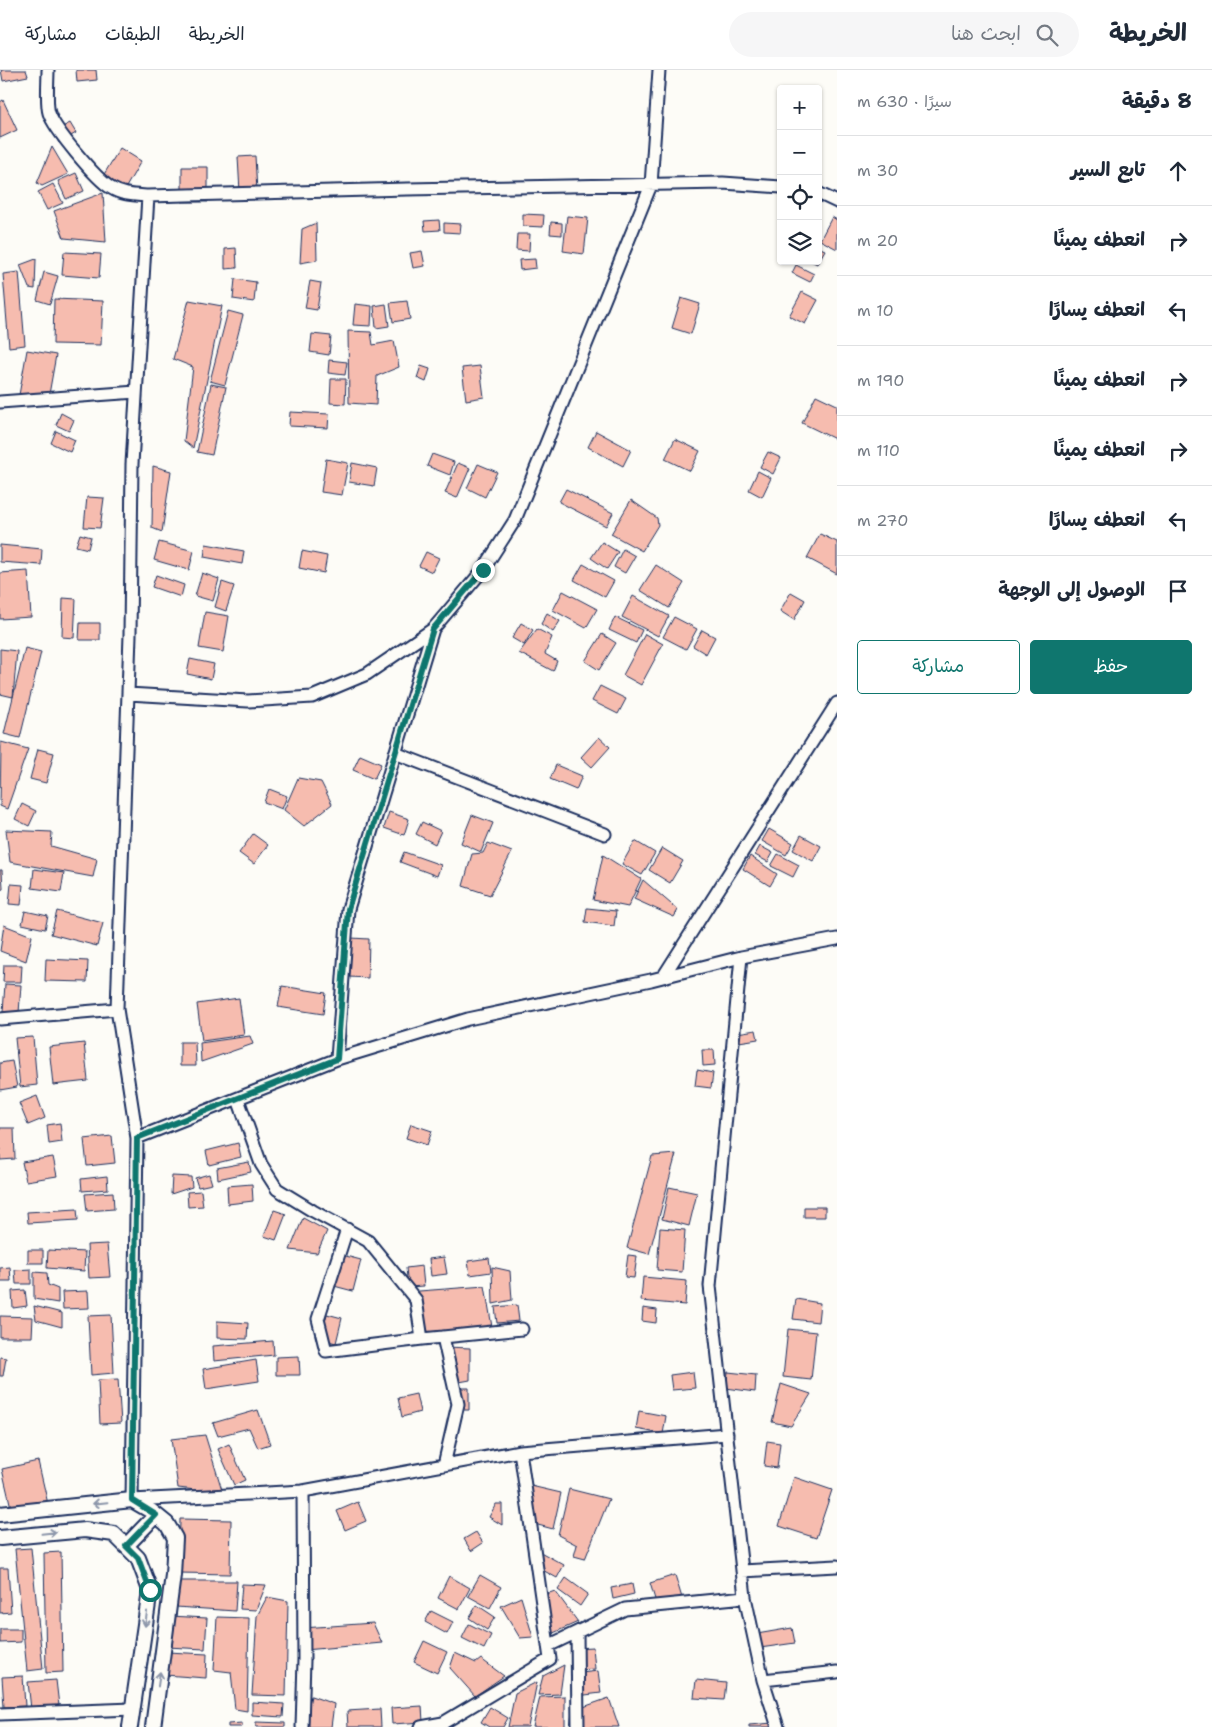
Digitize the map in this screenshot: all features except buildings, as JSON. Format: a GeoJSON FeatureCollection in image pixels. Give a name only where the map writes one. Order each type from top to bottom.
{"type":"FeatureCollection","features":[{"type":"Feature","properties":{"kind":"street"},"geometry":{"type":"LineString","coordinates":[[48,70],[49,113],[63,136],[97,176],[110,188],[127,194],[148,196],[723,183],[777,187]]}},
{"type":"Feature","properties":{"kind":"street"},"geometry":{"type":"LineString","coordinates":[[128,694],[248,701],[312,697],[367,674],[433,629],[483,570],[515,520],[651,185],[659,70]]}},
{"type":"Feature","properties":{"kind":"street"},"geometry":{"type":"LineString","coordinates":[[822,195],[837,202]]}},
{"type":"Feature","properties":{"kind":"street"},"geometry":{"type":"LineString","coordinates":[[132,1500],[137,1138],[117,1009],[128,694],[132,464],[148,196]]}},
{"type":"Feature","properties":{"kind":"street"},"geometry":{"type":"LineString","coordinates":[[0,402],[136,392]]}},
{"type":"Feature","properties":{"kind":"street"},"geometry":{"type":"LineString","coordinates":[[337,1059],[348,909],[433,629]]}},
{"type":"Feature","properties":{"kind":"street"},"geometry":{"type":"LineString","coordinates":[[663,977],[837,703]]}},
{"type":"Feature","properties":{"kind":"street"},"geometry":{"type":"LineString","coordinates":[[395,753],[605,834]]}},
{"type":"Feature","properties":{"kind":"street"},"geometry":{"type":"LineString","coordinates":[[137,1138],[337,1059],[468,1019],[663,977],[742,957],[837,939]]}},
{"type":"Feature","properties":{"kind":"street"},"geometry":{"type":"LineString","coordinates":[[742,957],[710,1286],[745,1596],[763,1680],[778,1727]]}},
{"type":"Feature","properties":{"kind":"street"},"geometry":{"type":"LineString","coordinates":[[0,1019],[117,1009]]}},
{"type":"Feature","properties":{"kind":"street"},"geometry":{"type":"LineString","coordinates":[[238,1098],[261,1164],[277,1189],[313,1212],[368,1240],[416,1300],[422,1339]]}},
{"type":"Feature","properties":{"kind":"street"},"geometry":{"type":"LineString","coordinates":[[347,1229],[318,1319],[326,1351],[522,1329]]}},
{"type":"Feature","properties":{"kind":"street"},"geometry":{"type":"LineString","coordinates":[[443,1337],[458,1404],[444,1465]]}},
{"type":"Feature","properties":{"kind":"street"},"geometry":{"type":"LineString","coordinates":[[0,1514],[132,1500],[303,1490],[520,1451],[727,1434]]}},
{"type":"Feature","properties":{"kind":"street"},"geometry":{"type":"LineString","coordinates":[[421,1727],[444,1723],[550,1660],[520,1451]]}},
{"type":"Feature","properties":{"kind":"street"},"geometry":{"type":"LineString","coordinates":[[302,1727],[304,1660],[303,1490]]}},
{"type":"Feature","properties":{"kind":"street"},"geometry":{"type":"LineString","coordinates":[[132,1500],[167,1524],[175,1538],[173,1575],[153,1727]]}},
{"type":"Feature","properties":{"kind":"street"},"geometry":{"type":"LineString","coordinates":[[126,1546],[156,1515]]}},
{"type":"Feature","properties":{"kind":"street"},"geometry":{"type":"LineString","coordinates":[[0,1538],[85,1530],[114,1534],[138,1558],[150,1590],[130,1727]]}},
{"type":"Feature","properties":{"kind":"street"},"geometry":{"type":"LineString","coordinates":[[742,1571],[837,1566]]}},
{"type":"Feature","properties":{"kind":"street"},"geometry":{"type":"LineString","coordinates":[[548,1646],[625,1609],[745,1596]]}},
{"type":"Feature","properties":{"kind":"street"},"geometry":{"type":"LineString","coordinates":[[577,1632],[578,1727]]}},
{"type":"Feature","properties":{"kind":"street"},"geometry":{"type":"LineString","coordinates":[[763,1680],[837,1672]]}},
{"type":"Feature","properties":{"kind":"street"},"geometry":{"type":"LineString","coordinates":[[0,1714],[133,1709]]}},
{"type":"Feature","properties":{"kind":"route"},"geometry":{"type":"LineString","coordinates":[[150,1590],[138,1558],[126,1546],[156,1515],[151,1510],[132,1500],[137,1138],[337,1059],[348,909],[433,629],[483,570]]}}]}
